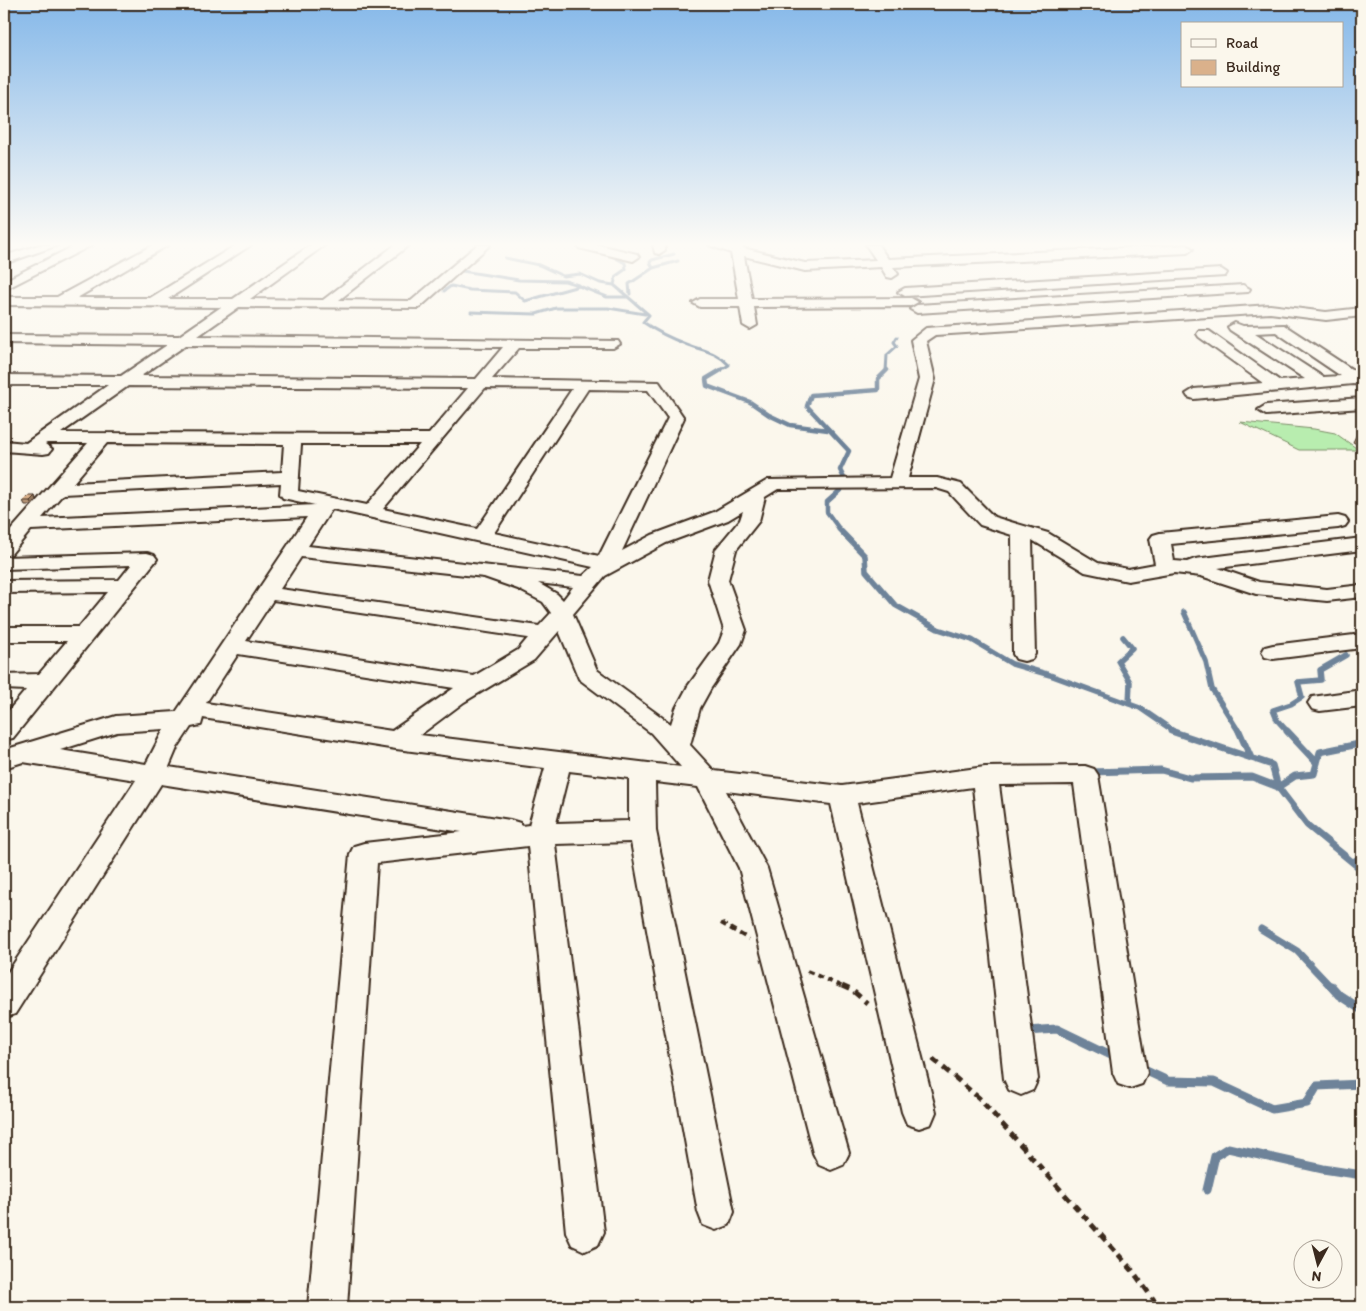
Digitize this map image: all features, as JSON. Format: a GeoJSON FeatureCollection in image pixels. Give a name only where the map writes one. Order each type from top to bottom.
{"type":"FeatureCollection","features":[{"type":"Feature","properties":{"kind":"street"},"geometry":{"type":"LineString","coordinates":[[36,443],[232,306]]}},
{"type":"Feature","properties":{"kind":"street"},"geometry":{"type":"LineString","coordinates":[[747,306],[750,325]]}},
{"type":"Feature","properties":{"kind":"street"},"geometry":{"type":"LineString","coordinates":[[915,306],[932,330]]}},
{"type":"Feature","properties":{"kind":"street"},"geometry":{"type":"LineString","coordinates":[[1266,306],[1270,309]]}},
{"type":"Feature","properties":{"kind":"street"},"geometry":{"type":"LineString","coordinates":[[896,484],[928,379],[918,340],[932,330],[1270,309],[1326,316],[1361,314]]}},
{"type":"Feature","properties":{"kind":"street"},"geometry":{"type":"LineString","coordinates":[[1216,313],[1320,382]]}},
{"type":"Feature","properties":{"kind":"street"},"geometry":{"type":"LineString","coordinates":[[1240,330],[1279,328],[1358,381]]}},
{"type":"Feature","properties":{"kind":"street"},"geometry":{"type":"LineString","coordinates":[[1204,334],[1277,386]]}},
{"type":"Feature","properties":{"kind":"street"},"geometry":{"type":"LineString","coordinates":[[4,339],[612,344]]}},
{"type":"Feature","properties":{"kind":"street"},"geometry":{"type":"LineString","coordinates":[[372,512],[516,343]]}},
{"type":"Feature","properties":{"kind":"street"},"geometry":{"type":"LineString","coordinates":[[4,380],[653,385],[676,418],[609,564]]}},
{"type":"Feature","properties":{"kind":"street"},"geometry":{"type":"LineString","coordinates":[[1194,394],[1320,382],[1358,381]]}},
{"type":"Feature","properties":{"kind":"street"},"geometry":{"type":"LineString","coordinates":[[482,536],[583,385]]}},
{"type":"Feature","properties":{"kind":"street"},"geometry":{"type":"LineString","coordinates":[[1266,410],[1362,403]]}},
{"type":"Feature","properties":{"kind":"street"},"geometry":{"type":"LineString","coordinates":[[4,446],[102,438],[434,439]]}},
{"type":"Feature","properties":{"kind":"street"},"geometry":{"type":"LineString","coordinates":[[4,550],[102,438]]}},
{"type":"Feature","properties":{"kind":"street"},"geometry":{"type":"LineString","coordinates":[[293,438],[290,494],[324,507]]}},
{"type":"Feature","properties":{"kind":"street"},"geometry":{"type":"LineString","coordinates":[[36,443],[89,452]]}},
{"type":"Feature","properties":{"kind":"street"},"geometry":{"type":"LineString","coordinates":[[58,489],[290,477]]}},
{"type":"Feature","properties":{"kind":"street"},"geometry":{"type":"LineString","coordinates":[[396,740],[478,684],[526,655],[598,572],[609,564],[659,538],[721,516],[774,484],[937,483],[956,488],[987,521],[1041,537],[1092,568],[1128,575],[1362,544]]}},
{"type":"Feature","properties":{"kind":"street"},"geometry":{"type":"LineString","coordinates":[[676,746],[688,708],[700,686],[730,644],[735,630],[718,580],[726,549],[748,521],[757,494]]}},
{"type":"Feature","properties":{"kind":"street"},"geometry":{"type":"LineString","coordinates":[[25,525],[324,507],[372,512],[609,564]]}},
{"type":"Feature","properties":{"kind":"street"},"geometry":{"type":"LineString","coordinates":[[4,1004],[154,774],[164,747],[324,507]]}},
{"type":"Feature","properties":{"kind":"street"},"geometry":{"type":"LineString","coordinates":[[1170,568],[1160,539],[1338,522]]}},
{"type":"Feature","properties":{"kind":"street"},"geometry":{"type":"LineString","coordinates":[[1022,531],[1024,654]]}},
{"type":"Feature","properties":{"kind":"street"},"geometry":{"type":"LineString","coordinates":[[295,550],[589,583]]}},
{"type":"Feature","properties":{"kind":"street"},"geometry":{"type":"LineString","coordinates":[[4,563],[146,559],[4,732]]}},
{"type":"Feature","properties":{"kind":"street"},"geometry":{"type":"LineString","coordinates":[[1170,568],[1204,570],[1256,588],[1327,595],[1362,591]]}},
{"type":"Feature","properties":{"kind":"street"},"geometry":{"type":"LineString","coordinates":[[491,572],[525,585],[550,598],[563,614],[587,674],[660,727],[707,780],[753,868],[831,1153]]}},
{"type":"Feature","properties":{"kind":"street"},"geometry":{"type":"LineString","coordinates":[[4,587],[124,586]]}},
{"type":"Feature","properties":{"kind":"street"},"geometry":{"type":"LineString","coordinates":[[267,593],[545,634]]}},
{"type":"Feature","properties":{"kind":"street"},"geometry":{"type":"LineString","coordinates":[[4,634],[85,634]]}},
{"type":"Feature","properties":{"kind":"street"},"geometry":{"type":"LineString","coordinates":[[1274,652],[1362,641]]}},
{"type":"Feature","properties":{"kind":"street"},"geometry":{"type":"LineString","coordinates":[[232,646],[478,684]]}},
{"type":"Feature","properties":{"kind":"street"},"geometry":{"type":"LineString","coordinates":[[4,682],[45,682]]}},
{"type":"Feature","properties":{"kind":"street"},"geometry":{"type":"LineString","coordinates":[[1320,703],[1362,698]]}},
{"type":"Feature","properties":{"kind":"street"},"geometry":{"type":"LineString","coordinates":[[12,756],[116,724],[186,714],[233,715],[559,762],[842,796],[986,776],[1085,775],[1130,1073]]}},
{"type":"Feature","properties":{"kind":"street"},"geometry":{"type":"LineString","coordinates":[[12,756],[154,774],[540,834]]}},
{"type":"Feature","properties":{"kind":"street"},"geometry":{"type":"LineString","coordinates":[[559,762],[540,834],[585,1232]]}},
{"type":"Feature","properties":{"kind":"street"},"geometry":{"type":"LineString","coordinates":[[642,772],[643,831],[716,1212]]}},
{"type":"Feature","properties":{"kind":"street"},"geometry":{"type":"LineString","coordinates":[[986,776],[1021,1079]]}},
{"type":"Feature","properties":{"kind":"street"},"geometry":{"type":"LineString","coordinates":[[842,796],[919,1112]]}},
{"type":"Feature","properties":{"kind":"street"},"geometry":{"type":"LineString","coordinates":[[327,1307],[364,854],[540,834],[643,831]]}},
{"type":"Feature","properties":{"kind":"path"},"geometry":{"type":"LineString","coordinates":[[721,923],[754,942]]}},
{"type":"Feature","properties":{"kind":"path"},"geometry":{"type":"LineString","coordinates":[[803,970],[853,991],[875,1010]]}},
{"type":"Feature","properties":{"kind":"path"},"geometry":{"type":"LineString","coordinates":[[927,1054],[979,1098],[1132,1270],[1159,1307]]}},
{"type":"Feature","properties":{"kind":"green space"},"geometry":{"type":"Polygon","coordinates":[[[1240,422],[1314,429],[1335,433],[1359,450],[1299,450],[1240,422]]]}},
{"type":"Feature","properties":{"kind":"building"},"geometry":{"type":"Polygon","coordinates":[[[28,496],[35,496],[30,501],[23,501],[28,496]]]}},
{"type":"Feature","properties":{"kind":"waterway"},"geometry":{"type":"LineString","coordinates":[[639,306],[649,315],[643,322],[670,338],[715,355],[729,365],[719,371]]}},
{"type":"Feature","properties":{"kind":"waterway"},"geometry":{"type":"LineString","coordinates":[[471,312],[536,314],[556,308],[608,308],[645,314]]}},
{"type":"Feature","properties":{"kind":"waterway"},"geometry":{"type":"LineString","coordinates":[[886,371],[887,355],[897,346],[894,342],[897,337]]}},
{"type":"Feature","properties":{"kind":"waterway"},"geometry":{"type":"LineString","coordinates":[[721,370],[706,379],[707,386],[750,402],[769,415],[790,425],[828,430]]}},
{"type":"Feature","properties":{"kind":"waterway"},"geometry":{"type":"LineString","coordinates":[[840,530],[827,512],[827,502],[847,484],[840,470],[849,451],[807,406],[811,395],[878,390],[878,379],[886,371]]}},
{"type":"Feature","properties":{"kind":"waterway"},"geometry":{"type":"LineString","coordinates":[[839,529],[865,556],[866,571],[895,605],[938,629],[972,640],[1012,664],[1050,675],[1129,704]]}},
{"type":"Feature","properties":{"kind":"waterway"},"geometry":{"type":"LineString","coordinates":[[1184,612],[1206,662],[1212,689],[1239,732]]}},
{"type":"Feature","properties":{"kind":"waterway"},"geometry":{"type":"LineString","coordinates":[[1123,637],[1132,648],[1118,661],[1130,682],[1129,704]]}},
{"type":"Feature","properties":{"kind":"waterway"},"geometry":{"type":"LineString","coordinates":[[1288,732],[1277,720],[1273,710],[1291,704],[1302,697],[1298,682],[1321,680],[1320,670],[1346,655]]}},
{"type":"Feature","properties":{"kind":"waterway"},"geometry":{"type":"LineString","coordinates":[[1129,704],[1140,708],[1175,732]]}},
{"type":"Feature","properties":{"kind":"waterway"},"geometry":{"type":"LineString","coordinates":[[1171,731],[1251,758]]}},
{"type":"Feature","properties":{"kind":"waterway"},"geometry":{"type":"LineString","coordinates":[[1239,731],[1251,758]]}},
{"type":"Feature","properties":{"kind":"waterway"},"geometry":{"type":"LineString","coordinates":[[1287,731],[1317,763]]}},
{"type":"Feature","properties":{"kind":"waterway"},"geometry":{"type":"LineString","coordinates":[[1317,763],[1320,752],[1359,744]]}},
{"type":"Feature","properties":{"kind":"waterway"},"geometry":{"type":"LineString","coordinates":[[1251,758],[1272,765],[1278,787]]}},
{"type":"Feature","properties":{"kind":"waterway"},"geometry":{"type":"LineString","coordinates":[[1278,787],[1295,776],[1314,774],[1317,763]]}},
{"type":"Feature","properties":{"kind":"waterway"},"geometry":{"type":"LineString","coordinates":[[1090,772],[1161,770],[1190,778],[1252,777],[1278,787]]}},
{"type":"Feature","properties":{"kind":"waterway"},"geometry":{"type":"LineString","coordinates":[[1278,787],[1307,825],[1362,870]]}},
{"type":"Feature","properties":{"kind":"waterway"},"geometry":{"type":"LineString","coordinates":[[1353,862],[1362,857]]}},
{"type":"Feature","properties":{"kind":"waterway"},"geometry":{"type":"LineString","coordinates":[[1261,929],[1297,951],[1332,988]]}},
{"type":"Feature","properties":{"kind":"waterway"},"geometry":{"type":"LineString","coordinates":[[1331,986],[1339,995],[1362,1010]]}},
{"type":"Feature","properties":{"kind":"waterway"},"geometry":{"type":"LineString","coordinates":[[1026,1031],[1057,1029],[1115,1057]]}},
{"type":"Feature","properties":{"kind":"waterway"},"geometry":{"type":"LineString","coordinates":[[1140,1068],[1168,1081],[1214,1082],[1272,1109],[1307,1103],[1317,1086],[1362,1084]]}},
{"type":"Feature","properties":{"kind":"waterway"},"geometry":{"type":"LineString","coordinates":[[1207,1190],[1215,1156],[1228,1148],[1323,1169],[1362,1175]]}}]}
